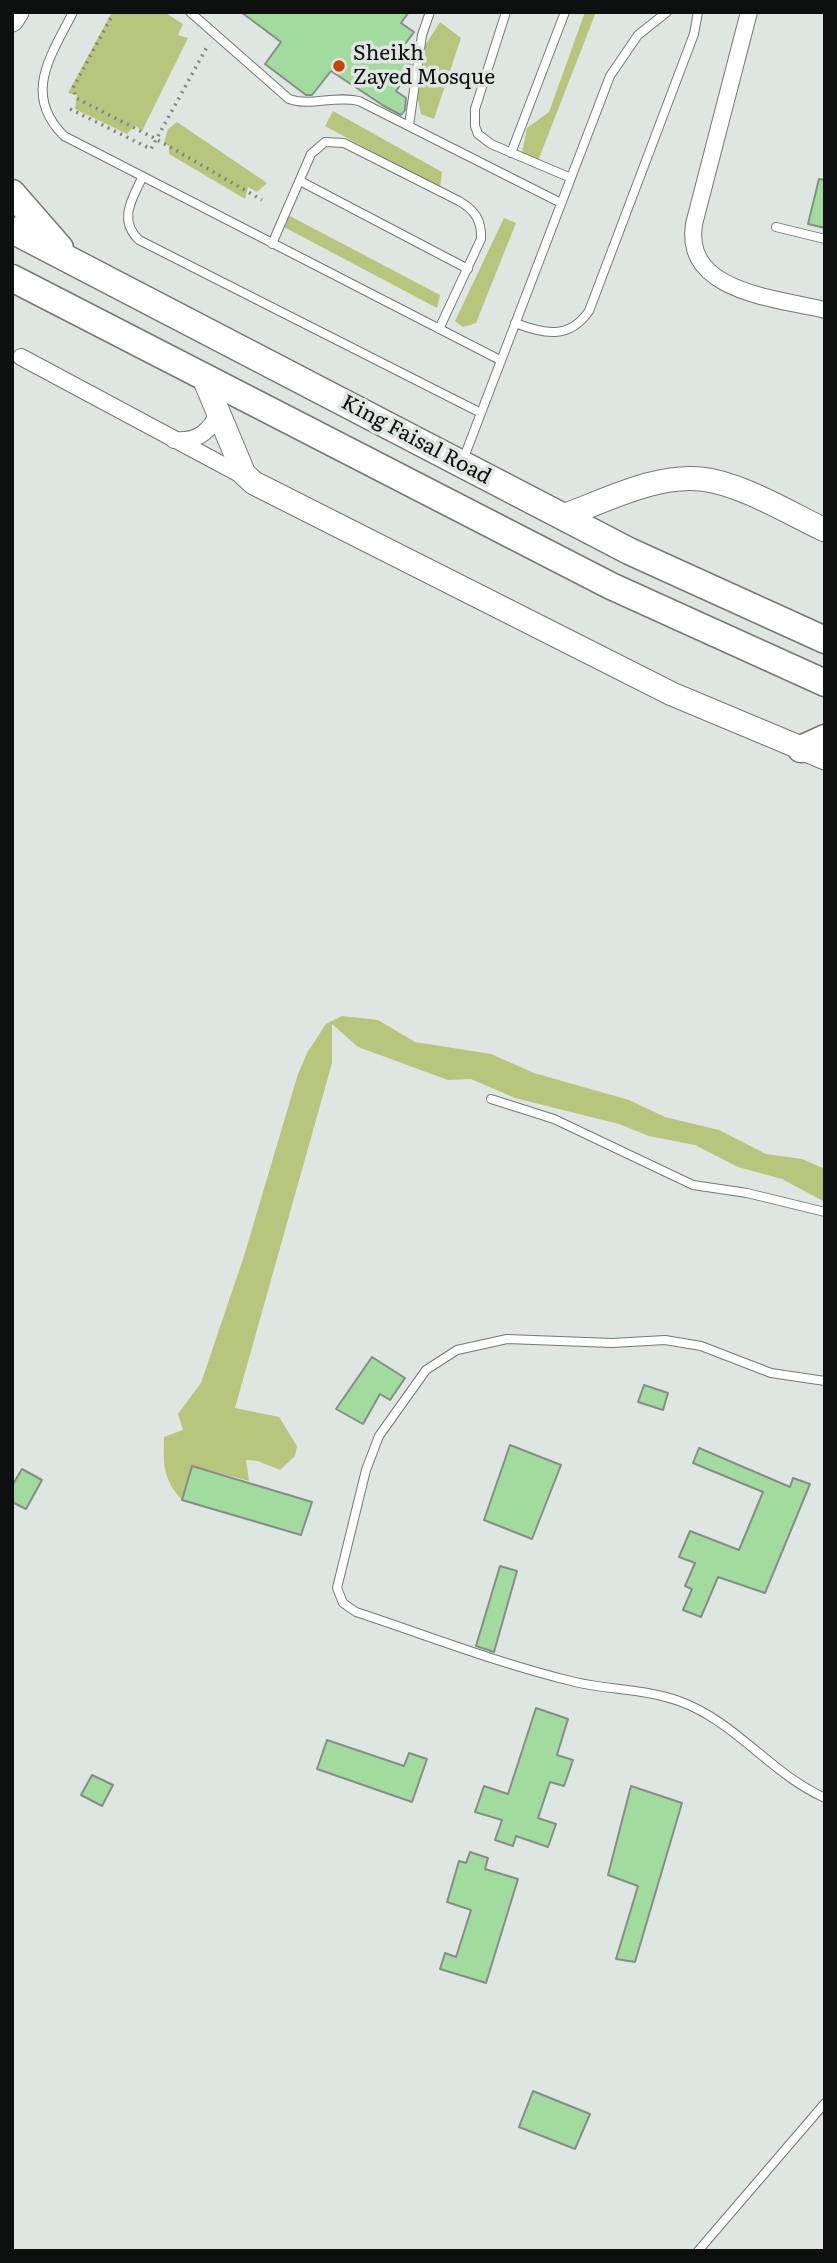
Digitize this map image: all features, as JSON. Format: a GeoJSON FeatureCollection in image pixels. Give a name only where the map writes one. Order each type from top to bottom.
{"type":"FeatureCollection","features":[{"type":"Feature","properties":{"kind":"main road"},"geometry":{"type":"LineString","coordinates":[[12,193],[71,260]]}},
{"type":"Feature","properties":{"kind":"main road","name":"King Faisal Road"},"geometry":{"type":"LineString","coordinates":[[12,230],[563,516],[696,583],[825,640]]}},
{"type":"Feature","properties":{"kind":"main road","name":"King Faisal Road"},"geometry":{"type":"LineString","coordinates":[[12,278],[25,289],[203,376],[611,586],[825,683]]}},
{"type":"Feature","properties":{"kind":"street"},"geometry":{"type":"LineString","coordinates":[[12,20],[17,12]]}},
{"type":"Feature","properties":{"kind":"street"},"geometry":{"type":"LineString","coordinates":[[749,12],[694,223],[693,246],[702,266],[717,279],[825,310]]}},
{"type":"Feature","properties":{"kind":"street"},"geometry":{"type":"LineString","coordinates":[[21,357],[174,440],[585,652],[672,694],[817,749]]}},
{"type":"Feature","properties":{"kind":"street"},"geometry":{"type":"LineString","coordinates":[[203,376],[247,478]]}},
{"type":"Feature","properties":{"kind":"street"},"geometry":{"type":"LineString","coordinates":[[174,440],[194,439],[203,435],[210,428],[219,410]]}},
{"type":"Feature","properties":{"kind":"street"},"geometry":{"type":"LineString","coordinates":[[563,516],[662,482],[702,479],[732,487],[825,530]]}},
{"type":"Feature","properties":{"kind":"lane"},"geometry":{"type":"LineString","coordinates":[[73,12],[44,71],[42,96],[45,108],[64,136],[500,360]]}},
{"type":"Feature","properties":{"kind":"lane"},"geometry":{"type":"LineString","coordinates":[[190,12],[289,99],[305,103],[348,98],[409,125],[561,203]]}},
{"type":"Feature","properties":{"kind":"lane"},"geometry":{"type":"LineString","coordinates":[[409,125],[422,35],[430,12]]}},
{"type":"Feature","properties":{"kind":"lane"},"geometry":{"type":"LineString","coordinates":[[506,12],[474,118],[484,140],[571,178]]}},
{"type":"Feature","properties":{"kind":"lane"},"geometry":{"type":"LineString","coordinates":[[511,153],[565,12]]}},
{"type":"Feature","properties":{"kind":"lane"},"geometry":{"type":"LineString","coordinates":[[462,464],[514,323],[618,61],[638,35],[667,12]]}},
{"type":"Feature","properties":{"kind":"lane"},"geometry":{"type":"LineString","coordinates":[[514,323],[540,333],[559,333],[576,325],[589,311],[694,34],[698,12]]}},
{"type":"Feature","properties":{"kind":"lane"},"geometry":{"type":"LineString","coordinates":[[272,244],[315,149],[325,142],[338,142],[459,201],[474,212],[481,229],[478,248],[439,329]]}},
{"type":"Feature","properties":{"kind":"lane"},"geometry":{"type":"LineString","coordinates":[[142,178],[127,215],[129,229],[139,240],[481,413]]}},
{"type":"Feature","properties":{"kind":"lane"},"geometry":{"type":"LineString","coordinates":[[300,181],[468,269]]}},
{"type":"Feature","properties":{"kind":"lane"},"geometry":{"type":"LineString","coordinates":[[776,227],[825,239]]}},
{"type":"Feature","properties":{"kind":"lane"},"geometry":{"type":"LineString","coordinates":[[491,1099],[554,1119],[693,1185],[747,1193],[825,1212]]}},
{"type":"Feature","properties":{"kind":"lane"},"geometry":{"type":"LineString","coordinates":[[825,1381],[771,1373],[701,1346],[665,1340],[598,1343],[507,1339],[457,1350],[426,1370],[379,1436],[366,1470],[337,1588],[343,1603],[356,1612],[512,1665],[577,1683],[679,1701],[720,1722],[788,1776],[825,1798]]}},
{"type":"Feature","properties":{"kind":"lane"},"geometry":{"type":"LineString","coordinates":[[698,2251],[825,2103]]}},
{"type":"Feature","properties":{"kind":"path"},"geometry":{"type":"LineString","coordinates":[[114,12],[73,88],[76,98],[156,139],[262,200]]}},
{"type":"Feature","properties":{"kind":"path"},"geometry":{"type":"LineString","coordinates":[[70,109],[151,149],[215,34]]}},
{"type":"Feature","properties":{"kind":"green space"},"geometry":{"type":"Polygon","coordinates":[[[112,12],[164,12],[183,24],[178,35],[188,38],[142,131],[135,125],[127,134],[75,109],[77,95],[68,93],[112,12]]]}},
{"type":"Feature","properties":{"kind":"green space"},"geometry":{"type":"Polygon","coordinates":[[[585,12],[596,12],[536,166],[520,162],[527,128],[549,112],[585,12]]]}},
{"type":"Feature","properties":{"kind":"green space"},"geometry":{"type":"Polygon","coordinates":[[[440,22],[461,38],[434,119],[421,114],[411,68],[440,22]]]}},
{"type":"Feature","properties":{"kind":"green space"},"geometry":{"type":"Polygon","coordinates":[[[333,111],[442,172],[440,188],[325,126],[333,111]]]}},
{"type":"Feature","properties":{"kind":"green space"},"geometry":{"type":"Polygon","coordinates":[[[177,122],[267,183],[257,192],[248,187],[245,199],[169,154],[169,146],[164,143],[168,129],[177,122]]]}},
{"type":"Feature","properties":{"kind":"green space"},"geometry":{"type":"Polygon","coordinates":[[[288,215],[440,295],[437,308],[282,226],[288,215]]]}},
{"type":"Feature","properties":{"kind":"green space"},"geometry":{"type":"Polygon","coordinates":[[[504,218],[516,223],[476,323],[463,327],[455,321],[504,218]]]}},
{"type":"Feature","properties":{"kind":"green space"},"geometry":{"type":"Polygon","coordinates":[[[342,1016],[378,1020],[415,1042],[491,1054],[534,1073],[629,1100],[665,1117],[719,1130],[766,1154],[802,1159],[825,1169],[825,1202],[782,1179],[738,1167],[695,1145],[649,1136],[619,1124],[515,1098],[471,1079],[448,1080],[358,1047],[332,1024],[332,1063],[235,1408],[279,1417],[297,1446],[295,1456],[280,1470],[258,1461],[246,1460],[249,1481],[193,1466],[182,1500],[171,1485],[166,1471],[164,1437],[183,1430],[178,1414],[201,1383],[244,1256],[298,1074],[307,1053],[326,1024],[342,1016]]]}},
{"type":"Feature","properties":{"kind":"building","name":"Sheikh Zayed Mosque"},"geometry":{"type":"Polygon","coordinates":[[[241,12],[409,12],[401,23],[414,32],[397,55],[411,65],[410,72],[396,91],[406,98],[405,110],[401,115],[331,71],[312,95],[306,95],[265,64],[281,42],[241,12]]]}},
{"type":"Feature","properties":{"kind":"building"},"geometry":{"type":"Polygon","coordinates":[[[819,179],[825,180],[825,228],[808,224],[819,179]]]}},
{"type":"Feature","properties":{"kind":"building"},"geometry":{"type":"Polygon","coordinates":[[[372,1357],[405,1378],[390,1400],[380,1394],[363,1424],[336,1409],[372,1357]]]}},
{"type":"Feature","properties":{"kind":"building"},"geometry":{"type":"Polygon","coordinates":[[[644,1385],[668,1393],[663,1410],[638,1402],[644,1385]]]}},
{"type":"Feature","properties":{"kind":"building"},"geometry":{"type":"Polygon","coordinates":[[[510,1445],[561,1465],[532,1539],[484,1520],[510,1445]]]}},
{"type":"Feature","properties":{"kind":"building"},"geometry":{"type":"Polygon","coordinates":[[[699,1448],[790,1487],[793,1478],[810,1484],[765,1593],[718,1577],[701,1617],[683,1610],[692,1589],[685,1586],[695,1563],[679,1557],[690,1531],[739,1550],[763,1492],[693,1463],[699,1448]]]}},
{"type":"Feature","properties":{"kind":"building"},"geometry":{"type":"Polygon","coordinates":[[[192,1466],[312,1502],[301,1535],[182,1500],[192,1466]]]}},
{"type":"Feature","properties":{"kind":"building"},"geometry":{"type":"Polygon","coordinates":[[[22,1469],[42,1480],[26,1509],[12,1502],[12,1486],[22,1469]]]}},
{"type":"Feature","properties":{"kind":"building"},"geometry":{"type":"Polygon","coordinates":[[[500,1566],[517,1571],[494,1652],[476,1646],[500,1566]]]}},
{"type":"Feature","properties":{"kind":"building"},"geometry":{"type":"Polygon","coordinates":[[[536,1708],[568,1719],[557,1755],[573,1760],[564,1786],[550,1782],[538,1818],[556,1824],[548,1847],[516,1836],[513,1846],[495,1840],[502,1820],[475,1812],[484,1786],[508,1794],[536,1708]]]}},
{"type":"Feature","properties":{"kind":"building"},"geometry":{"type":"Polygon","coordinates":[[[327,1740],[404,1766],[409,1753],[427,1759],[412,1802],[317,1769],[327,1740]]]}},
{"type":"Feature","properties":{"kind":"building"},"geometry":{"type":"Polygon","coordinates":[[[92,1775],[113,1785],[102,1806],[81,1795],[92,1775]]]}},
{"type":"Feature","properties":{"kind":"building"},"geometry":{"type":"Polygon","coordinates":[[[631,1786],[682,1803],[635,1962],[616,1959],[638,1886],[608,1875],[631,1786]]]}},
{"type":"Feature","properties":{"kind":"building"},"geometry":{"type":"Polygon","coordinates":[[[470,1852],[488,1858],[485,1869],[518,1879],[486,1983],[440,1969],[445,1953],[456,1957],[471,1910],[447,1902],[459,1861],[466,1863],[470,1852]]]}},
{"type":"Feature","properties":{"kind":"building"},"geometry":{"type":"Polygon","coordinates":[[[533,2091],[590,2114],[575,2149],[519,2127],[533,2091]]]}},
{"type":"Feature","properties":{"kind":"place","name":"Sheikh Zayed Mosque"},"geometry":{"type":"Point","coordinates":[339,66]}}]}
